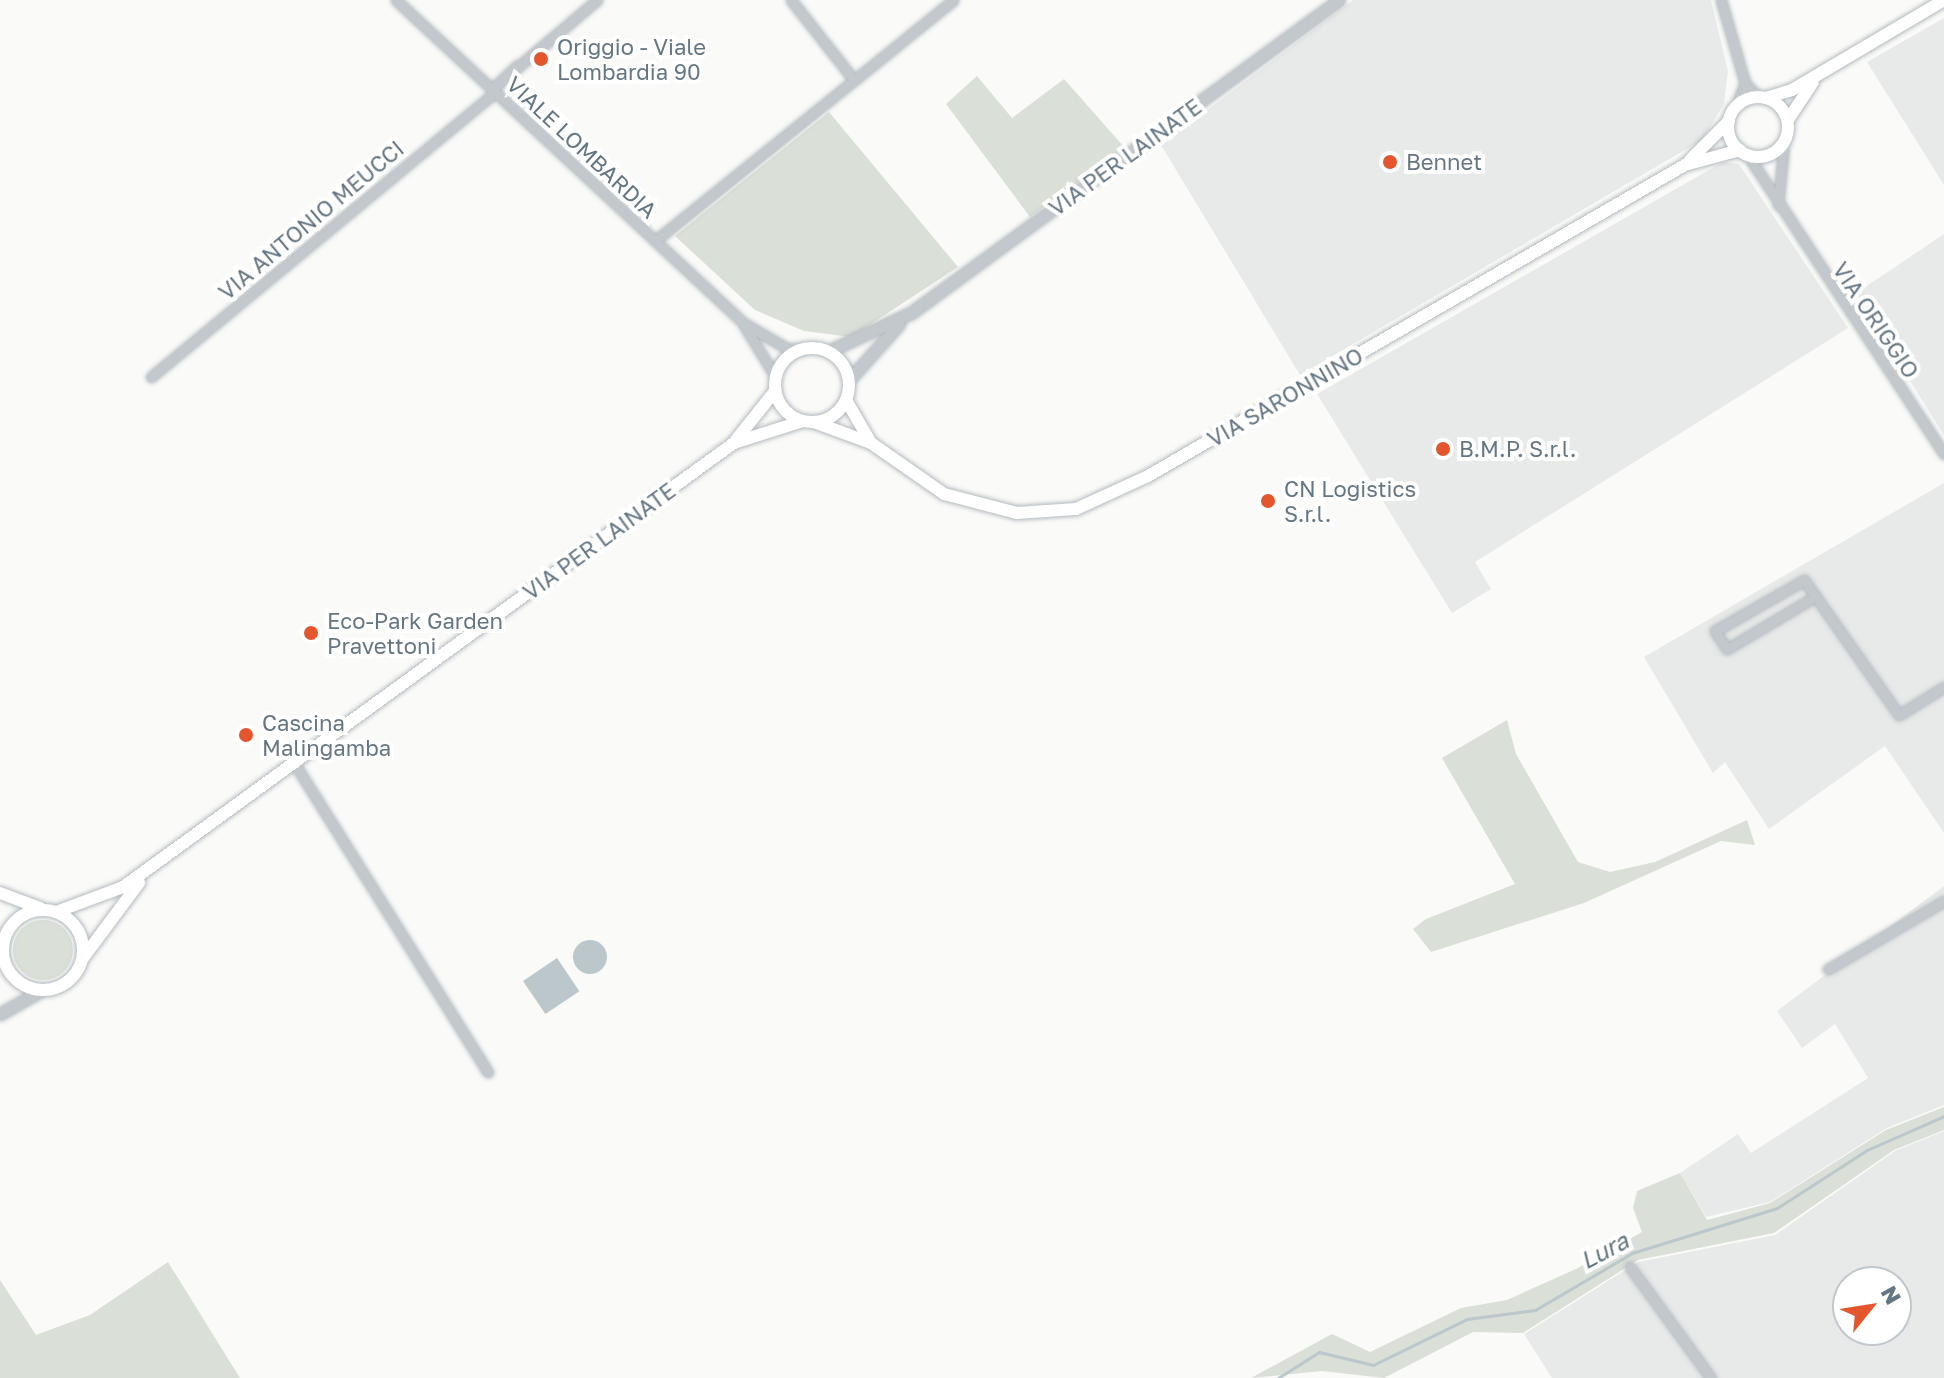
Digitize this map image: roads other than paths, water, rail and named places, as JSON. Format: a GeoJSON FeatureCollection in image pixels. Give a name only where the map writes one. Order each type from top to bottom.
{"type":"FeatureCollection","features":[{"type":"Feature","properties":{"kind":"main road"},"geometry":{"type":"LineString","coordinates":[[1824,72],[1788,120],[1784,143],[1770,154],[1743,152],[1729,121],[1735,108],[1824,72],[1944,0]]}},
{"type":"Feature","properties":{"kind":"main road"},"geometry":{"type":"LineString","coordinates":[[1762,97],[1788,120]]}},
{"type":"Feature","properties":{"kind":"main road","name":"VIA SARONNINO"},"geometry":{"type":"LineString","coordinates":[[846,400],[871,443],[914,478],[983,507],[1051,514],[1100,502],[1685,165],[1729,121]]}},
{"type":"Feature","properties":{"kind":"main road","name":"VIA SARONNINO"},"geometry":{"type":"LineString","coordinates":[[1685,165],[1743,152]]}},
{"type":"Feature","properties":{"kind":"main road"},"geometry":{"type":"LineString","coordinates":[[809,347],[829,351],[849,380],[846,400],[833,416],[808,422],[784,410],[775,391],[775,376],[788,356],[809,347]]}},
{"type":"Feature","properties":{"kind":"main road","name":"VIA PER LAINATE"},"geometry":{"type":"LineString","coordinates":[[154,866],[734,443],[775,391]]}},
{"type":"Feature","properties":{"kind":"main road","name":"VIA SARONNINO"},"geometry":{"type":"LineString","coordinates":[[808,422],[871,443]]}},
{"type":"Feature","properties":{"kind":"main road","name":"VIA PER LAINATE"},"geometry":{"type":"LineString","coordinates":[[734,443],[808,422]]}},
{"type":"Feature","properties":{"kind":"main road"},"geometry":{"type":"LineString","coordinates":[[154,866],[82,958],[68,981],[42,990],[12,974],[2,945],[19,918],[105,899],[154,866]]}},
{"type":"Feature","properties":{"kind":"main road"},"geometry":{"type":"LineString","coordinates":[[0,893],[50,910],[75,925],[82,958]]}},
{"type":"Feature","properties":{"kind":"street","name":"VIALE LOMBARDIA"},"geometry":{"type":"LineString","coordinates":[[396,0],[742,322],[788,349],[809,347]]}},
{"type":"Feature","properties":{"kind":"street","name":"VIA ANTONIO MEUCCI"},"geometry":{"type":"LineString","coordinates":[[151,377],[597,0]]}},
{"type":"Feature","properties":{"kind":"street"},"geometry":{"type":"LineString","coordinates":[[791,0],[854,80]]}},
{"type":"Feature","properties":{"kind":"street"},"geometry":{"type":"LineString","coordinates":[[656,240],[953,0]]}},
{"type":"Feature","properties":{"kind":"street","name":"VIA PER LAINATE"},"geometry":{"type":"LineString","coordinates":[[849,380],[911,313],[1339,0]]}},
{"type":"Feature","properties":{"kind":"street"},"geometry":{"type":"LineString","coordinates":[[1721,0],[1745,83],[1762,97]]}},
{"type":"Feature","properties":{"kind":"street"},"geometry":{"type":"LineString","coordinates":[[1735,108],[1745,83]]}},
{"type":"Feature","properties":{"kind":"street"},"geometry":{"type":"LineString","coordinates":[[1778,205],[1784,143]]}},
{"type":"Feature","properties":{"kind":"street","name":"VIA ORIGGIO"},"geometry":{"type":"LineString","coordinates":[[1743,152],[1944,454]]}},
{"type":"Feature","properties":{"kind":"street","name":"VIA PER LAINATE"},"geometry":{"type":"LineString","coordinates":[[829,351],[911,313]]}},
{"type":"Feature","properties":{"kind":"street","name":"VIALE LOMBARDIA"},"geometry":{"type":"LineString","coordinates":[[742,322],[775,376]]}},
{"type":"Feature","properties":{"kind":"street"},"geometry":{"type":"LineString","coordinates":[[1816,596],[1727,649],[1715,631],[1804,580],[1816,596],[1899,715],[1944,687]]}},
{"type":"Feature","properties":{"kind":"street"},"geometry":{"type":"LineString","coordinates":[[294,763],[488,1072]]}},
{"type":"Feature","properties":{"kind":"street"},"geometry":{"type":"LineString","coordinates":[[1828,969],[1944,901]]}},
{"type":"Feature","properties":{"kind":"street"},"geometry":{"type":"LineString","coordinates":[[0,1014],[42,990]]}},
{"type":"Feature","properties":{"kind":"street"},"geometry":{"type":"LineString","coordinates":[[1630,1267],[1711,1378]]}},
{"type":"Feature","properties":{"kind":"waterway","name":"Lura"},"geometry":{"type":"LineString","coordinates":[[1278,1378],[1319,1352],[1373,1365],[1467,1319],[1535,1310],[1632,1253],[1777,1208],[1867,1150],[1944,1116]]}},
{"type":"Feature","properties":{"kind":"place","name":"Origgio - Viale Lombardia 90"},"geometry":{"type":"Point","coordinates":[541,59]}},
{"type":"Feature","properties":{"kind":"place","name":"Bennet"},"geometry":{"type":"Point","coordinates":[1390,162]}},
{"type":"Feature","properties":{"kind":"place","name":"B.M.P. S.r.l."},"geometry":{"type":"Point","coordinates":[1443,449]}},
{"type":"Feature","properties":{"kind":"place","name":"CN Logistics S.r.l."},"geometry":{"type":"Point","coordinates":[1268,501]}},
{"type":"Feature","properties":{"kind":"place","name":"Eco-Park Garden Pravettoni"},"geometry":{"type":"Point","coordinates":[311,633]}},
{"type":"Feature","properties":{"kind":"place","name":"Cascina Malingamba"},"geometry":{"type":"Point","coordinates":[246,735]}}]}
